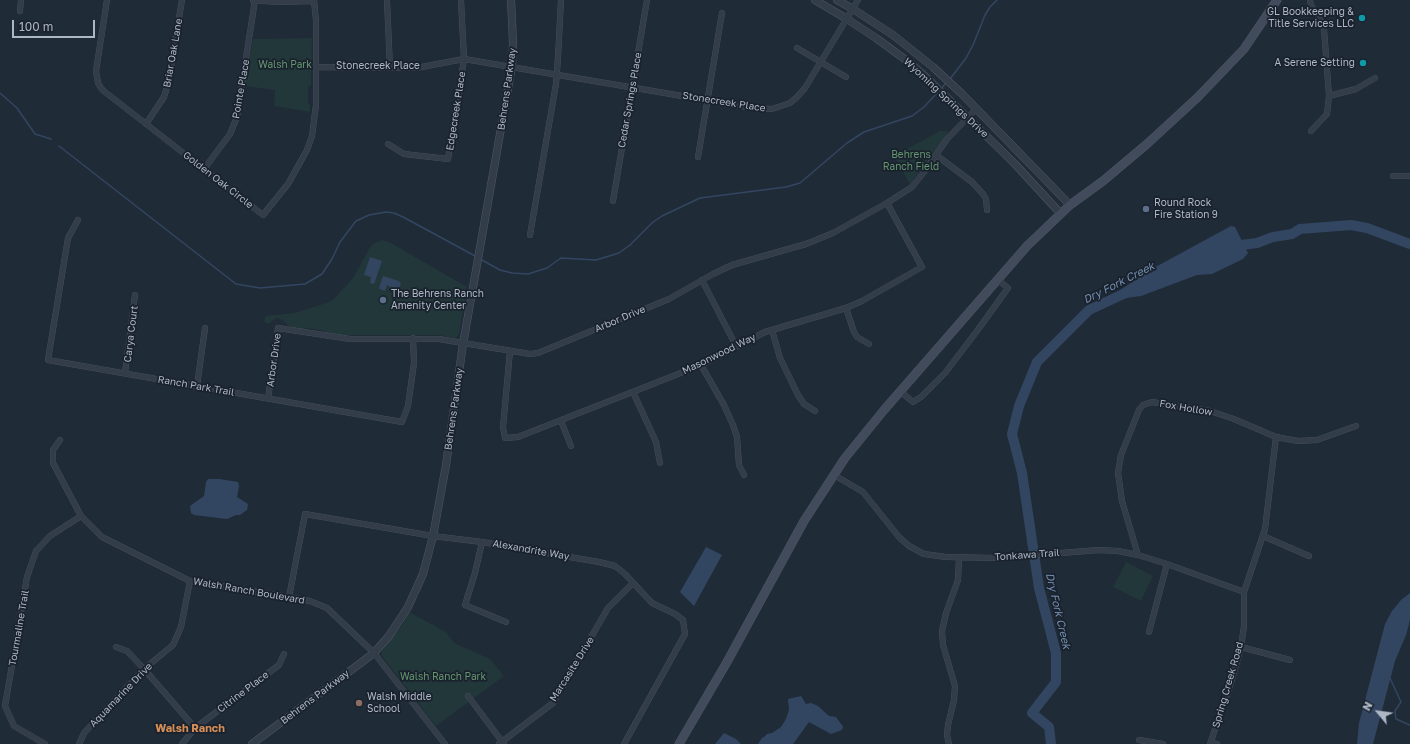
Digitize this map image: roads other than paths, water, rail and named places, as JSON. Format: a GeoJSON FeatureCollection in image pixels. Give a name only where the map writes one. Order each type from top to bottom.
{"type":"FeatureCollection","features":[{"type":"Feature","properties":{"kind":"main road"},"geometry":{"type":"LineString","coordinates":[[679,744],[727,662],[804,521],[845,458],[884,410],[1027,246],[1070,205],[1103,181],[1147,144],[1198,97],[1244,49],[1277,0]]}},
{"type":"Feature","properties":{"kind":"street"},"geometry":{"type":"LineString","coordinates":[[20,11],[21,0]]}},
{"type":"Feature","properties":{"kind":"street","name":"Golden Oak Circle"},"geometry":{"type":"LineString","coordinates":[[107,0],[96,71],[98,83],[105,92],[263,215],[288,184],[307,150],[315,121],[317,66],[316,21],[314,1],[282,2],[254,0]]}},
{"type":"Feature","properties":{"kind":"street","name":"Briar Oak Lane"},"geometry":{"type":"LineString","coordinates":[[146,124],[164,97],[168,84],[182,0]]}},
{"type":"Feature","properties":{"kind":"street","name":"Pointe Place"},"geometry":{"type":"LineString","coordinates":[[204,169],[228,139],[237,117],[254,0]]}},
{"type":"Feature","properties":{"kind":"street"},"geometry":{"type":"LineString","coordinates":[[388,0],[390,68]]}},
{"type":"Feature","properties":{"kind":"street","name":"Edgecreek Place"},"geometry":{"type":"LineString","coordinates":[[388,144],[404,154],[448,159],[464,59],[461,0]]}},
{"type":"Feature","properties":{"kind":"street","name":"Behrens Parkway"},"geometry":{"type":"LineString","coordinates":[[252,744],[374,653],[389,636],[408,607],[423,574],[433,536],[446,465],[464,344],[512,66],[514,43],[511,0]]}},
{"type":"Feature","properties":{"kind":"street"},"geometry":{"type":"LineString","coordinates":[[530,235],[557,74],[561,0]]}},
{"type":"Feature","properties":{"kind":"street","name":"Cedar Springs Place"},"geometry":{"type":"LineString","coordinates":[[612,201],[647,0]]}},
{"type":"Feature","properties":{"kind":"street","name":"Wyoming Springs Drive"},"geometry":{"type":"LineString","coordinates":[[815,0],[847,18],[905,59],[926,77],[1014,163],[1061,214]]}},
{"type":"Feature","properties":{"kind":"street","name":"Wyoming Springs Drive"},"geometry":{"type":"LineString","coordinates":[[837,0],[892,35],[933,67],[1014,146],[1070,205]]}},
{"type":"Feature","properties":{"kind":"street","name":"Stonecreek Place"},"geometry":{"type":"LineString","coordinates":[[317,66],[416,68],[464,59],[707,100],[765,109],[778,108],[790,103],[805,88],[858,0]]}},
{"type":"Feature","properties":{"kind":"street"},"geometry":{"type":"LineString","coordinates":[[1310,0],[1311,5],[1321,20],[1324,29],[1329,96],[1327,114],[1311,131]]}},
{"type":"Feature","properties":{"kind":"street"},"geometry":{"type":"LineString","coordinates":[[698,157],[722,13]]}},
{"type":"Feature","properties":{"kind":"street"},"geometry":{"type":"LineString","coordinates":[[797,48],[846,77]]}},
{"type":"Feature","properties":{"kind":"street"},"geometry":{"type":"LineString","coordinates":[[1329,96],[1356,89],[1375,78]]}},
{"type":"Feature","properties":{"kind":"street","name":"Arbor Drive"},"geometry":{"type":"LineString","coordinates":[[268,398],[278,328],[350,339],[439,339],[530,354],[548,350],[669,299],[702,280],[732,266],[821,239],[887,203],[912,187],[947,139],[976,109]]}},
{"type":"Feature","properties":{"kind":"street"},"geometry":{"type":"LineString","coordinates":[[936,155],[972,182],[986,199],[987,210]]}},
{"type":"Feature","properties":{"kind":"street"},"geometry":{"type":"LineString","coordinates":[[1393,176],[1410,176]]}},
{"type":"Feature","properties":{"kind":"street","name":"Masonwood Way"},"geometry":{"type":"LineString","coordinates":[[510,351],[503,427],[505,438],[518,437],[702,365],[756,335],[846,308],[862,301],[922,267],[887,203]]}},
{"type":"Feature","properties":{"kind":"street","name":"Ranch Park Trail"},"geometry":{"type":"LineString","coordinates":[[78,220],[68,238],[48,360],[402,422],[408,406],[414,363],[412,338]]}},
{"type":"Feature","properties":{"kind":"street"},"geometry":{"type":"LineString","coordinates":[[702,280],[736,346]]}},
{"type":"Feature","properties":{"kind":"street"},"geometry":{"type":"LineString","coordinates":[[901,392],[913,402],[921,397],[944,373],[1008,288],[997,280]]}},
{"type":"Feature","properties":{"kind":"street","name":"Carya Court"},"geometry":{"type":"LineString","coordinates":[[125,374],[135,295]]}},
{"type":"Feature","properties":{"kind":"street"},"geometry":{"type":"LineString","coordinates":[[846,308],[857,337],[869,344]]}},
{"type":"Feature","properties":{"kind":"street"},"geometry":{"type":"LineString","coordinates":[[197,386],[205,328]]}},
{"type":"Feature","properties":{"kind":"street"},"geometry":{"type":"LineString","coordinates":[[772,330],[780,358],[798,395],[804,404],[815,411]]}},
{"type":"Feature","properties":{"kind":"street"},"geometry":{"type":"LineString","coordinates":[[702,365],[733,424],[737,437],[739,465],[744,475]]}},
{"type":"Feature","properties":{"kind":"street"},"geometry":{"type":"LineString","coordinates":[[633,392],[656,442],[660,463]]}},
{"type":"Feature","properties":{"kind":"street","name":"Fox Hollow"},"geometry":{"type":"LineString","coordinates":[[1138,555],[1122,501],[1118,473],[1121,455],[1139,410],[1144,405],[1152,402],[1210,411],[1234,419],[1276,437],[1298,441],[1317,440],[1356,426]]}},
{"type":"Feature","properties":{"kind":"street"},"geometry":{"type":"LineString","coordinates":[[561,421],[571,446]]}},
{"type":"Feature","properties":{"kind":"street","name":"Spring Creek Road"},"geometry":{"type":"LineString","coordinates":[[1210,744],[1232,680],[1241,647],[1244,626],[1244,592],[1263,536],[1276,437]]}},
{"type":"Feature","properties":{"kind":"street","name":"Walsh Ranch Boulevard"},"geometry":{"type":"LineString","coordinates":[[60,440],[53,450],[53,463],[81,516],[102,537],[190,582],[289,597],[327,608],[374,653],[445,744]]}},
{"type":"Feature","properties":{"kind":"street","name":"Tonkawa Trail"},"geometry":{"type":"LineString","coordinates":[[834,475],[863,492],[893,531],[909,546],[924,554],[959,558],[1004,557],[1108,550],[1122,551],[1167,564],[1244,592]]}},
{"type":"Feature","properties":{"kind":"street","name":"Alexandrite Way"},"geometry":{"type":"LineString","coordinates":[[289,597],[305,514],[433,536],[482,542],[615,566],[625,574],[652,603],[675,614],[683,620],[685,634],[624,744]]}},
{"type":"Feature","properties":{"kind":"street","name":"Tourmaline Trail"},"geometry":{"type":"LineString","coordinates":[[45,744],[14,726],[5,706],[27,577],[36,550],[50,536],[81,516]]}},
{"type":"Feature","properties":{"kind":"street"},"geometry":{"type":"LineString","coordinates":[[1263,536],[1309,556]]}},
{"type":"Feature","properties":{"kind":"street"},"geometry":{"type":"LineString","coordinates":[[482,542],[475,573],[465,605],[506,622]]}},
{"type":"Feature","properties":{"kind":"street"},"geometry":{"type":"LineString","coordinates":[[949,744],[947,735],[948,725],[954,700],[955,686],[943,645],[942,631],[946,613],[958,580],[959,558]]}},
{"type":"Feature","properties":{"kind":"street"},"geometry":{"type":"LineString","coordinates":[[1149,632],[1167,564]]}},
{"type":"Feature","properties":{"kind":"street","name":"Aquamarine Drive"},"geometry":{"type":"LineString","coordinates":[[79,744],[84,733],[144,669],[172,645],[181,627],[190,582]]}},
{"type":"Feature","properties":{"kind":"street","name":"Marcasite Drive"},"geometry":{"type":"LineString","coordinates":[[501,743],[553,703],[608,608],[633,583]]}},
{"type":"Feature","properties":{"kind":"street"},"geometry":{"type":"LineString","coordinates":[[116,647],[127,651],[195,728]]}},
{"type":"Feature","properties":{"kind":"street"},"geometry":{"type":"LineString","coordinates":[[1241,647],[1290,660]]}},
{"type":"Feature","properties":{"kind":"street","name":"Citrine Place"},"geometry":{"type":"LineString","coordinates":[[182,744],[195,728],[279,665],[284,654]]}},
{"type":"Feature","properties":{"kind":"street"},"geometry":{"type":"LineString","coordinates":[[468,696],[501,743]]}},
{"type":"Feature","properties":{"kind":"street"},"geometry":{"type":"LineString","coordinates":[[1139,740],[1163,744]]}},
{"type":"Feature","properties":{"kind":"street"},"geometry":{"type":"LineString","coordinates":[[1210,744],[1217,744]]}},
{"type":"Feature","properties":{"kind":"water"},"geometry":{"type":"Polygon","coordinates":[[[1231,226],[1235,227],[1248,253],[1243,259],[1212,274],[1197,275],[1141,296],[1126,298],[1116,293],[1150,270],[1231,226]]]}},
{"type":"Feature","properties":{"kind":"water"},"geometry":{"type":"Polygon","coordinates":[[[370,257],[382,261],[374,284],[370,283],[371,277],[364,275],[370,257]]]}},
{"type":"Feature","properties":{"kind":"water"},"geometry":{"type":"Polygon","coordinates":[[[383,276],[399,281],[401,284],[399,288],[397,290],[392,289],[387,285],[385,291],[380,289],[383,276]]]}},
{"type":"Feature","properties":{"kind":"water"},"geometry":{"type":"Polygon","coordinates":[[[208,479],[238,482],[239,486],[237,497],[248,504],[247,510],[240,515],[227,519],[194,515],[191,513],[190,506],[204,496],[206,482],[208,479]]]}},
{"type":"Feature","properties":{"kind":"water"},"geometry":{"type":"Polygon","coordinates":[[[706,547],[722,555],[694,606],[680,592],[706,547]]]}},
{"type":"Feature","properties":{"kind":"water"},"geometry":{"type":"Polygon","coordinates":[[[1410,593],[1410,620],[1406,635],[1395,661],[1373,744],[1357,744],[1359,723],[1385,624],[1392,611],[1401,600],[1410,593]]]}},
{"type":"Feature","properties":{"kind":"water"},"geometry":{"type":"Polygon","coordinates":[[[801,696],[806,704],[811,703],[818,706],[829,716],[836,717],[843,726],[842,730],[831,734],[809,722],[793,744],[758,744],[767,734],[772,733],[781,727],[789,710],[788,699],[801,696]]]}},
{"type":"Feature","properties":{"kind":"water"},"geometry":{"type":"Polygon","coordinates":[[[724,733],[736,739],[741,744],[715,744],[724,733]]]}},
{"type":"Feature","properties":{"kind":"waterway"},"geometry":{"type":"LineString","coordinates":[[950,79],[966,58],[985,15],[997,0]]}},
{"type":"Feature","properties":{"kind":"waterway"},"geometry":{"type":"LineString","coordinates":[[941,89],[946,83]]}},
{"type":"Feature","properties":{"kind":"waterway"},"geometry":{"type":"LineString","coordinates":[[480,259],[500,270],[512,273],[528,274],[547,268],[561,258],[596,260],[619,253],[630,245],[653,222],[662,216],[700,198],[786,187],[800,183],[847,143],[864,132],[912,116],[924,107],[938,92]]}},
{"type":"Feature","properties":{"kind":"waterway"},"geometry":{"type":"LineString","coordinates":[[0,93],[17,108],[35,134],[51,139]]}},
{"type":"Feature","properties":{"kind":"waterway"},"geometry":{"type":"LineString","coordinates":[[59,146],[236,284],[260,288],[305,284],[322,274],[332,259],[340,242],[356,221],[369,215],[386,212],[394,213],[403,217],[477,257]]}},
{"type":"Feature","properties":{"kind":"waterway","name":"Dry Fork Creek"},"geometry":{"type":"LineString","coordinates":[[1231,245],[1257,243],[1273,237],[1292,234],[1300,229],[1351,225],[1367,228],[1410,244]]}},
{"type":"Feature","properties":{"kind":"waterway","name":"Dry Fork Creek"},"geometry":{"type":"LineString","coordinates":[[1051,744],[1049,727],[1032,713],[1056,682],[1056,653],[1039,588],[1022,473],[1012,434],[1019,406],[1037,362],[1089,310],[1132,290]]}},
{"type":"Feature","properties":{"kind":"waterway"},"geometry":{"type":"LineString","coordinates":[[1390,678],[1401,702],[1395,711],[1396,719],[1410,725]]}},
{"type":"Feature","properties":{"kind":"place","name":"GL Bookkeeping & Title Services LLC"},"geometry":{"type":"Point","coordinates":[1362,18]}},
{"type":"Feature","properties":{"kind":"place","name":"A Serene Setting"},"geometry":{"type":"Point","coordinates":[1363,63]}},
{"type":"Feature","properties":{"kind":"place","name":"Round Rock Fire Station 9"},"geometry":{"type":"Point","coordinates":[1146,209]}},
{"type":"Feature","properties":{"kind":"place","name":"The Behrens Ranch Amenity Center"},"geometry":{"type":"Point","coordinates":[383,300]}},
{"type":"Feature","properties":{"kind":"place","name":"Walsh Middle School"},"geometry":{"type":"Point","coordinates":[359,703]}},
{"type":"Feature","properties":{"kind":"district","name":"Walsh Ranch"},"geometry":{"type":"Point","coordinates":[190,729]}},
{"type":"Feature","properties":{"kind":"park label","name":"Walsh Park"},"geometry":{"type":"Point","coordinates":[285,65]}},
{"type":"Feature","properties":{"kind":"park label","name":"Behrens Ranch Field"},"geometry":{"type":"Point","coordinates":[911,160]}},
{"type":"Feature","properties":{"kind":"park label","name":"Walsh Ranch Park"},"geometry":{"type":"Point","coordinates":[443,677]}}]}
